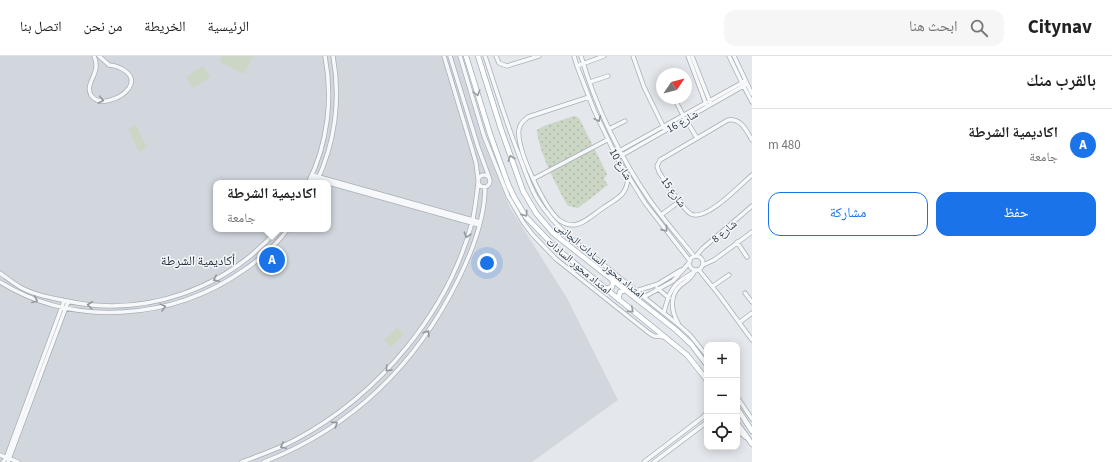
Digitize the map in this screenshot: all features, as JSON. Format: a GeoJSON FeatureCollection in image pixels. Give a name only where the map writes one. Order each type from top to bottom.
{"type":"FeatureCollection","features":[{"type":"Feature","properties":{"kind":"main road","name":"امتداد محور السادات"},"geometry":{"type":"LineString","coordinates":[[466,56],[490,134],[514,197],[526,217],[546,239],[687,355],[704,378]]}},
{"type":"Feature","properties":{"kind":"main road","name":"امتداد محور السادات"},"geometry":{"type":"LineString","coordinates":[[478,56],[501,129],[521,185],[536,214],[558,237],[676,330],[691,344],[704,361]]}},
{"type":"Feature","properties":{"kind":"main road"},"geometry":{"type":"LineString","coordinates":[[501,129],[508,127]]}},
{"type":"Feature","properties":{"kind":"main road"},"geometry":{"type":"LineString","coordinates":[[605,288],[612,286],[612,279]]}},
{"type":"Feature","properties":{"kind":"main road"},"geometry":{"type":"LineString","coordinates":[[620,300],[620,292],[625,290]]}},
{"type":"Feature","properties":{"kind":"main road"},"geometry":{"type":"LineString","coordinates":[[676,330],[680,326]]}},
{"type":"Feature","properties":{"kind":"main road"},"geometry":{"type":"LineString","coordinates":[[740,413],[752,431]]}},
{"type":"Feature","properties":{"kind":"main road"},"geometry":{"type":"LineString","coordinates":[[740,427],[752,443]]}},
{"type":"Feature","properties":{"kind":"street"},"geometry":{"type":"LineString","coordinates":[[94,56],[96,61],[96,72],[90,85],[91,93],[97,100],[112,100],[123,94],[129,88],[131,79],[128,72],[116,66],[109,66],[99,56]]}},
{"type":"Feature","properties":{"kind":"street"},"geometry":{"type":"LineString","coordinates":[[310,180],[321,151],[326,125],[328,80],[325,56]]}},
{"type":"Feature","properties":{"kind":"street"},"geometry":{"type":"LineString","coordinates":[[312,176],[317,180],[329,149],[335,114],[336,81],[333,56]]}},
{"type":"Feature","properties":{"kind":"street"},"geometry":{"type":"LineString","coordinates":[[242,462],[269,452],[316,428],[340,412],[375,382],[400,356],[420,331],[455,269],[472,222],[478,181],[476,163],[444,56]]}},
{"type":"Feature","properties":{"kind":"street"},"geometry":{"type":"LineString","coordinates":[[264,462],[296,448],[323,432],[368,400],[406,361],[426,336],[453,291],[464,268],[479,223],[485,187],[490,183],[450,56]]}},
{"type":"Feature","properties":{"kind":"street"},"geometry":{"type":"LineString","coordinates":[[460,56],[487,142],[508,196],[523,222],[546,250],[561,263],[649,333],[654,336],[664,337]]}},
{"type":"Feature","properties":{"kind":"street","name":"امتداد محور السادات الجانبى"},"geometry":{"type":"LineString","coordinates":[[485,56],[508,127],[531,187],[536,197],[551,218],[562,231],[680,326],[693,338],[704,352]]}},
{"type":"Feature","properties":{"kind":"street"},"geometry":{"type":"LineString","coordinates":[[496,56],[499,62],[507,66],[539,56]]}},
{"type":"Feature","properties":{"kind":"street"},"geometry":{"type":"LineString","coordinates":[[574,57],[581,56]]}},
{"type":"Feature","properties":{"kind":"street","name":"شارع 10"},"geometry":{"type":"LineString","coordinates":[[581,56],[609,129],[644,192],[695,256]]}},
{"type":"Feature","properties":{"kind":"street"},"geometry":{"type":"LineString","coordinates":[[577,66],[604,56]]}},
{"type":"Feature","properties":{"kind":"street"},"geometry":{"type":"LineString","coordinates":[[633,56],[644,87],[666,131]]}},
{"type":"Feature","properties":{"kind":"street"},"geometry":{"type":"LineString","coordinates":[[729,56],[752,102]]}},
{"type":"Feature","properties":{"kind":"street"},"geometry":{"type":"LineString","coordinates":[[734,56],[744,84],[752,94]]}},
{"type":"Feature","properties":{"kind":"street","name":"شارع 10"},"geometry":{"type":"LineString","coordinates":[[574,57],[589,97],[614,154],[654,216],[690,262]]}},
{"type":"Feature","properties":{"kind":"street"},"geometry":{"type":"LineString","coordinates":[[690,57],[708,104]]}},
{"type":"Feature","properties":{"kind":"street"},"geometry":{"type":"LineString","coordinates":[[590,82],[608,76]]}},
{"type":"Feature","properties":{"kind":"street","name":"شارع 16"},"geometry":{"type":"LineString","coordinates":[[614,154],[683,115],[708,104],[744,84]]}},
{"type":"Feature","properties":{"kind":"street"},"geometry":{"type":"LineString","coordinates":[[589,97],[528,117],[520,125],[520,141],[534,179],[544,200],[556,216],[564,223],[575,225],[621,196],[626,190],[628,177]]}},
{"type":"Feature","properties":{"kind":"street"},"geometry":{"type":"LineString","coordinates":[[677,104],[697,138]]}},
{"type":"Feature","properties":{"kind":"street","name":"شارع 16"},"geometry":{"type":"LineString","coordinates":[[617,158],[686,120],[708,104]]}},
{"type":"Feature","properties":{"kind":"street"},"geometry":{"type":"LineString","coordinates":[[609,129],[625,120]]}},
{"type":"Feature","properties":{"kind":"street","name":"شارع 15"},"geometry":{"type":"LineString","coordinates":[[752,140],[740,123],[733,120],[724,122],[660,160],[657,166],[659,172],[692,215],[703,214],[714,208],[752,175]]}},
{"type":"Feature","properties":{"kind":"street"},"geometry":{"type":"LineString","coordinates":[[534,179],[607,140]]}},
{"type":"Feature","properties":{"kind":"street"},"geometry":{"type":"LineString","coordinates":[[478,181],[480,176],[484,174],[489,177]]}},
{"type":"Feature","properties":{"kind":"street"},"geometry":{"type":"LineString","coordinates":[[478,181],[481,186],[485,187]]}},
{"type":"Feature","properties":{"kind":"street"},"geometry":{"type":"LineString","coordinates":[[331,184],[479,223]]}},
{"type":"Feature","properties":{"kind":"street"},"geometry":{"type":"LineString","coordinates":[[661,215],[680,201]]}},
{"type":"Feature","properties":{"kind":"street","name":"شارع 8"},"geometry":{"type":"LineString","coordinates":[[695,256],[752,206]]}},
{"type":"Feature","properties":{"kind":"street"},"geometry":{"type":"LineString","coordinates":[[0,273],[21,287],[42,295],[68,302],[93,305],[138,305],[183,294],[220,277],[239,265],[264,244],[275,232]]}},
{"type":"Feature","properties":{"kind":"street"},"geometry":{"type":"LineString","coordinates":[[279,232],[282,236]]}},
{"type":"Feature","properties":{"kind":"street"},"geometry":{"type":"LineString","coordinates":[[0,282],[24,296],[40,302],[92,312],[126,312],[157,308],[188,300],[230,280],[253,264],[285,232]]}},
{"type":"Feature","properties":{"kind":"street","name":"شارع 8"},"geometry":{"type":"LineString","coordinates":[[703,265],[709,263],[737,242],[750,235],[752,232]]}},
{"type":"Feature","properties":{"kind":"street"},"geometry":{"type":"LineString","coordinates":[[737,242],[747,257]]}},
{"type":"Feature","properties":{"kind":"street"},"geometry":{"type":"LineString","coordinates":[[644,297],[673,281],[695,256],[702,259],[703,265],[676,290],[672,300],[673,314],[680,326]]}},
{"type":"Feature","properties":{"kind":"street"},"geometry":{"type":"LineString","coordinates":[[690,262],[691,268],[697,271],[713,286],[752,340]]}},
{"type":"Feature","properties":{"kind":"street"},"geometry":{"type":"LineString","coordinates":[[636,291],[655,286],[684,268]]}},
{"type":"Feature","properties":{"kind":"street"},"geometry":{"type":"LineString","coordinates":[[664,312],[668,297],[678,282],[697,271]]}},
{"type":"Feature","properties":{"kind":"street"},"geometry":{"type":"LineString","coordinates":[[713,286],[728,275]]}},
{"type":"Feature","properties":{"kind":"street"},"geometry":{"type":"LineString","coordinates":[[655,286],[672,300]]}},
{"type":"Feature","properties":{"kind":"street"},"geometry":{"type":"LineString","coordinates":[[745,293],[752,302]]}},
{"type":"Feature","properties":{"kind":"street"},"geometry":{"type":"LineString","coordinates":[[64,301],[64,307]]}},
{"type":"Feature","properties":{"kind":"street"},"geometry":{"type":"LineString","coordinates":[[3,462],[8,459],[64,307],[68,302]]}},
{"type":"Feature","properties":{"kind":"street"},"geometry":{"type":"LineString","coordinates":[[740,322],[752,313]]}},
{"type":"Feature","properties":{"kind":"street"},"geometry":{"type":"LineString","coordinates":[[400,356],[406,361]]}},
{"type":"Feature","properties":{"kind":"street"},"geometry":{"type":"LineString","coordinates":[[375,382],[380,388]]}},
{"type":"Feature","properties":{"kind":"street"},"geometry":{"type":"LineString","coordinates":[[740,401],[752,419]]}},
{"type":"Feature","properties":{"kind":"street"},"geometry":{"type":"LineString","coordinates":[[644,462],[705,414]]}},
{"type":"Feature","properties":{"kind":"street"},"geometry":{"type":"LineString","coordinates":[[654,462],[704,424]]}},
{"type":"Feature","properties":{"kind":"street"},"geometry":{"type":"LineString","coordinates":[[740,433],[752,443]]}},
{"type":"Feature","properties":{"kind":"street"},"geometry":{"type":"LineString","coordinates":[[0,455],[18,462]]}},
{"type":"Feature","properties":{"kind":"shaded area"},"geometry":{"type":"Polygon","coordinates":[[[0,56],[457,56],[483,141],[509,206],[567,298],[618,400],[532,462],[0,462],[0,56]]]}},
{"type":"Feature","properties":{"kind":"green space"},"geometry":{"type":"Polygon","coordinates":[[[222,56],[253,56],[244,74],[219,62],[222,56]]]}},
{"type":"Feature","properties":{"kind":"green space"},"geometry":{"type":"Polygon","coordinates":[[[203,66],[210,77],[193,88],[186,77],[203,66]]]}},
{"type":"Feature","properties":{"kind":"green space"},"geometry":{"type":"Polygon","coordinates":[[[574,116],[579,118],[607,174],[604,179],[608,185],[578,208],[568,206],[558,188],[541,149],[537,130],[544,126],[574,116]]]}},
{"type":"Feature","properties":{"kind":"green space"},"geometry":{"type":"Polygon","coordinates":[[[136,125],[147,148],[139,152],[128,129],[136,125]]]}},
{"type":"Feature","properties":{"kind":"green space"},"geometry":{"type":"Polygon","coordinates":[[[397,328],[404,334],[391,347],[384,340],[397,328]]]}},
{"type":"Feature","properties":{"kind":"place","name":"اكاديمية الشرطة"},"geometry":{"type":"Point","coordinates":[272,260]}},
{"type":"Feature","properties":{"kind":"district","name":"أكاديمية الشرطة"},"geometry":{"type":"Point","coordinates":[198,260]}}]}
